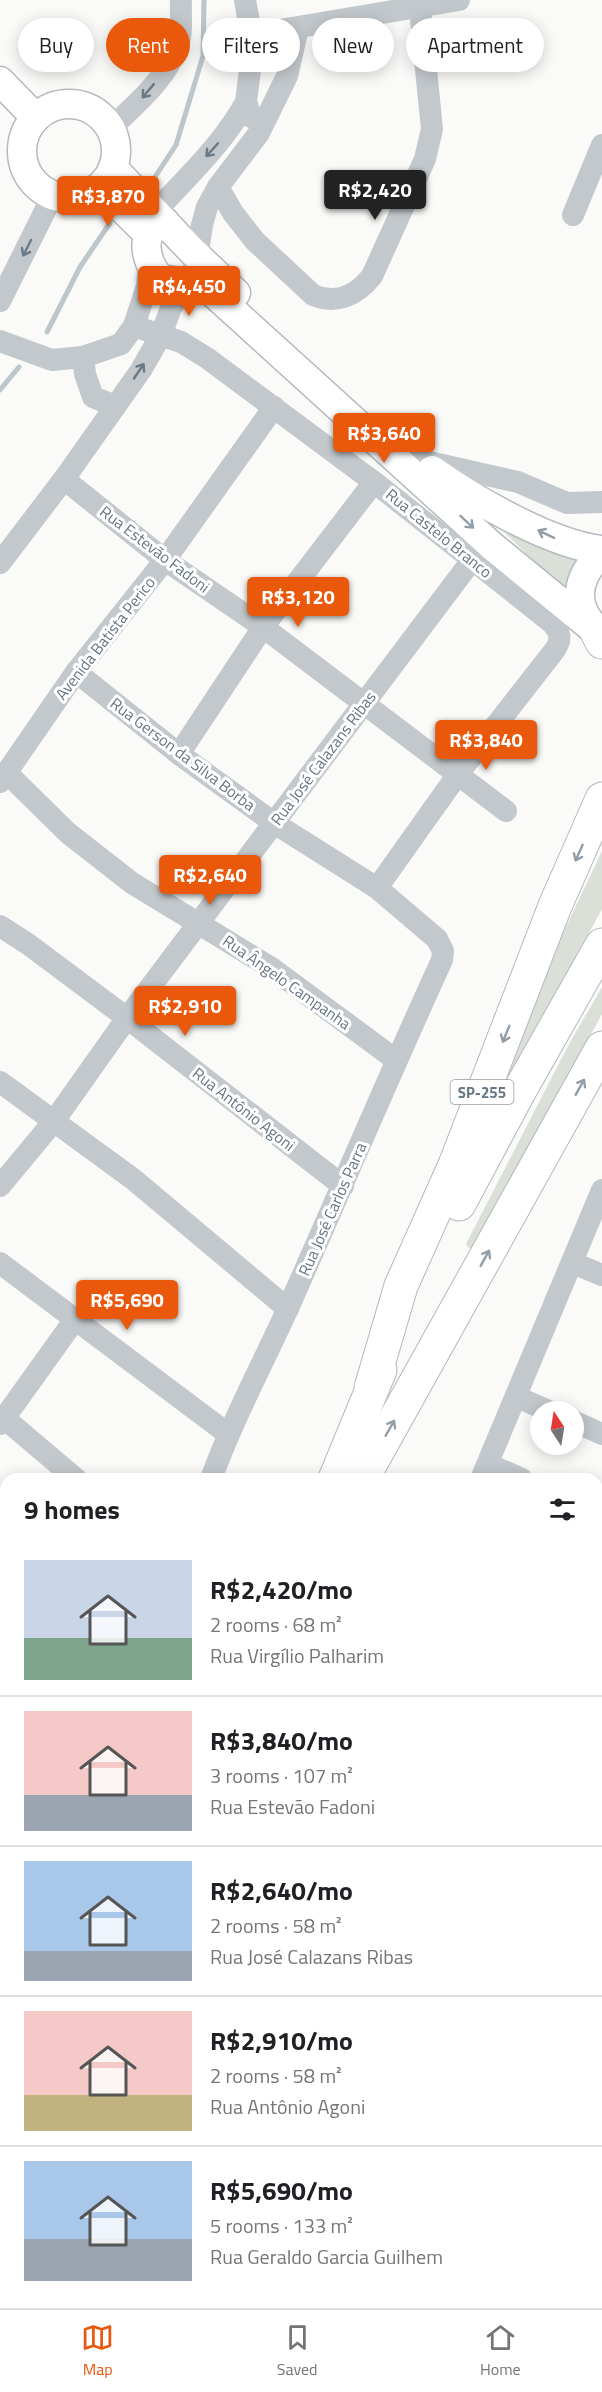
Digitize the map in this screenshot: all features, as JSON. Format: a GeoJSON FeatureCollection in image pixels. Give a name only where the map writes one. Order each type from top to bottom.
{"type":"FeatureCollection","features":[{"type":"Feature","properties":{"kind":"highway","name":"SP-255"},"geometry":{"type":"LineString","coordinates":[[371,1388],[401,1286],[455,1165],[555,906],[602,799]]}},
{"type":"Feature","properties":{"kind":"highway","name":"SP-255"},"geometry":{"type":"LineString","coordinates":[[337,1473],[371,1388],[426,1265],[520,1088],[602,945]]}},
{"type":"Feature","properties":{"kind":"highway"},"geometry":{"type":"LineString","coordinates":[[365,1473],[602,1048]]}},
{"type":"Feature","properties":{"kind":"main road"},"geometry":{"type":"LineString","coordinates":[[0,81],[35,117]]}},
{"type":"Feature","properties":{"kind":"main road"},"geometry":{"type":"LineString","coordinates":[[67,103],[84,106],[100,114],[111,128],[116,141],[117,155],[107,177],[90,194],[78,197],[53,195],[39,188],[28,176],[22,161],[22,145],[26,130],[35,117],[50,107],[67,103]]}},
{"type":"Feature","properties":{"kind":"main road"},"geometry":{"type":"LineString","coordinates":[[107,177],[199,258],[416,459],[463,492],[569,544],[602,552]]}},
{"type":"Feature","properties":{"kind":"main road"},"geometry":{"type":"LineString","coordinates":[[156,222],[146,251],[149,265],[161,279],[199,285],[212,292],[492,546],[600,636]]}},
{"type":"Feature","properties":{"kind":"main road"},"geometry":{"type":"LineString","coordinates":[[600,636],[583,610],[580,594],[583,578],[591,563],[602,552]]}},
{"type":"Feature","properties":{"kind":"street"},"geometry":{"type":"LineString","coordinates":[[111,128],[143,97],[169,65],[180,40],[181,0]]}},
{"type":"Feature","properties":{"kind":"street"},"geometry":{"type":"LineString","coordinates":[[245,0],[248,18]]}},
{"type":"Feature","properties":{"kind":"street"},"geometry":{"type":"LineString","coordinates":[[300,28],[419,3],[459,0]]}},
{"type":"Feature","properties":{"kind":"street"},"geometry":{"type":"LineString","coordinates":[[218,187],[233,213],[255,241],[313,294],[324,299],[338,299],[364,286],[372,276],[425,159],[432,129],[419,3]]}},
{"type":"Feature","properties":{"kind":"street"},"geometry":{"type":"LineString","coordinates":[[156,222],[235,122],[246,102],[250,72]]}},
{"type":"Feature","properties":{"kind":"street"},"geometry":{"type":"LineString","coordinates":[[0,563],[64,479],[141,370],[161,335],[184,284],[193,273],[199,258],[202,225],[207,207],[218,187],[259,133],[288,72]]}},
{"type":"Feature","properties":{"kind":"street"},"geometry":{"type":"LineString","coordinates":[[246,102],[259,133]]}},
{"type":"Feature","properties":{"kind":"street"},"geometry":{"type":"LineString","coordinates":[[573,215],[602,145]]}},
{"type":"Feature","properties":{"kind":"street"},"geometry":{"type":"LineString","coordinates":[[0,302],[53,195]]}},
{"type":"Feature","properties":{"kind":"street"},"geometry":{"type":"LineString","coordinates":[[0,341],[52,360],[84,357],[121,344],[134,326],[147,286],[149,265]]}},
{"type":"Feature","properties":{"kind":"street","name":"Rua Castelo Branco"},"geometry":{"type":"LineString","coordinates":[[134,326],[181,342],[207,358],[374,482],[556,628],[561,639],[554,651],[458,774]]}},
{"type":"Feature","properties":{"kind":"street"},"geometry":{"type":"LineString","coordinates":[[84,357],[84,374],[93,397]]}},
{"type":"Feature","properties":{"kind":"street"},"geometry":{"type":"LineString","coordinates":[[52,360],[60,370],[93,397],[114,406]]}},
{"type":"Feature","properties":{"kind":"street","name":"Avenida Batista Perico"},"geometry":{"type":"LineString","coordinates":[[3,778],[76,672],[165,560],[274,407]]}},
{"type":"Feature","properties":{"kind":"street"},"geometry":{"type":"LineString","coordinates":[[416,459],[518,482],[567,503],[599,504],[602,502]]}},
{"type":"Feature","properties":{"kind":"street","name":"Rua Estevão Fadoni"},"geometry":{"type":"LineString","coordinates":[[64,479],[165,560],[263,627],[506,811]]}},
{"type":"Feature","properties":{"kind":"street"},"geometry":{"type":"LineString","coordinates":[[179,754],[263,627],[374,482]]}},
{"type":"Feature","properties":{"kind":"street","name":"Rua José Calazans Ribas"},"geometry":{"type":"LineString","coordinates":[[0,1186],[54,1121],[127,1018],[472,560]]}},
{"type":"Feature","properties":{"kind":"street","name":"Rua Gerson da Silva Borba"},"geometry":{"type":"LineString","coordinates":[[76,672],[179,754],[274,823],[377,888],[437,939]]}},
{"type":"Feature","properties":{"kind":"street"},"geometry":{"type":"LineString","coordinates":[[377,888],[458,774]]}},
{"type":"Feature","properties":{"kind":"street","name":"Rua Ângelo Campanha"},"geometry":{"type":"LineString","coordinates":[[3,778],[132,883],[273,969],[396,1060]]}},
{"type":"Feature","properties":{"kind":"street","name":"Rua Antônio Agoni"},"geometry":{"type":"LineString","coordinates":[[0,926],[28,944],[127,1018],[343,1186]]}},
{"type":"Feature","properties":{"kind":"street","name":"Rua José Carlos Parra"},"geometry":{"type":"LineString","coordinates":[[212,1473],[228,1434],[288,1309],[442,960],[443,951],[437,939]]}},
{"type":"Feature","properties":{"kind":"street"},"geometry":{"type":"LineString","coordinates":[[0,1082],[133,1179],[288,1309]]}},
{"type":"Feature","properties":{"kind":"street"},"geometry":{"type":"LineString","coordinates":[[485,1471],[602,1190]]}},
{"type":"Feature","properties":{"kind":"street"},"geometry":{"type":"LineString","coordinates":[[0,1263],[228,1434]]}},
{"type":"Feature","properties":{"kind":"street"},"geometry":{"type":"LineString","coordinates":[[573,1263],[602,1275]]}},
{"type":"Feature","properties":{"kind":"street"},"geometry":{"type":"LineString","coordinates":[[68,1473],[2,1421],[76,1318]]}},
{"type":"Feature","properties":{"kind":"street"},"geometry":{"type":"LineString","coordinates":[[517,1396],[530,1402]]}},
{"type":"Feature","properties":{"kind":"street"},"geometry":{"type":"LineString","coordinates":[[584,1426],[602,1434]]}},
{"type":"Feature","properties":{"kind":"shaded area"},"geometry":{"type":"Polygon","coordinates":[[[485,513],[582,553],[569,596],[485,513]]]}},
{"type":"Feature","properties":{"kind":"shaded area"},"geometry":{"type":"Polygon","coordinates":[[[602,851],[602,909],[494,1108],[543,975],[602,851]]]}},
{"type":"Feature","properties":{"kind":"shaded area"},"geometry":{"type":"Polygon","coordinates":[[[602,987],[602,1014],[472,1252],[466,1244],[569,1044],[602,987]]]}},
{"type":"Feature","properties":{"kind":"waterway"},"geometry":{"type":"LineString","coordinates":[[155,177],[176,145],[203,56],[204,0]]}},
{"type":"Feature","properties":{"kind":"waterway"},"geometry":{"type":"LineString","coordinates":[[47,332],[80,267],[110,223]]}},
{"type":"Feature","properties":{"kind":"waterway"},"geometry":{"type":"LineString","coordinates":[[0,390],[19,367]]}}]}
